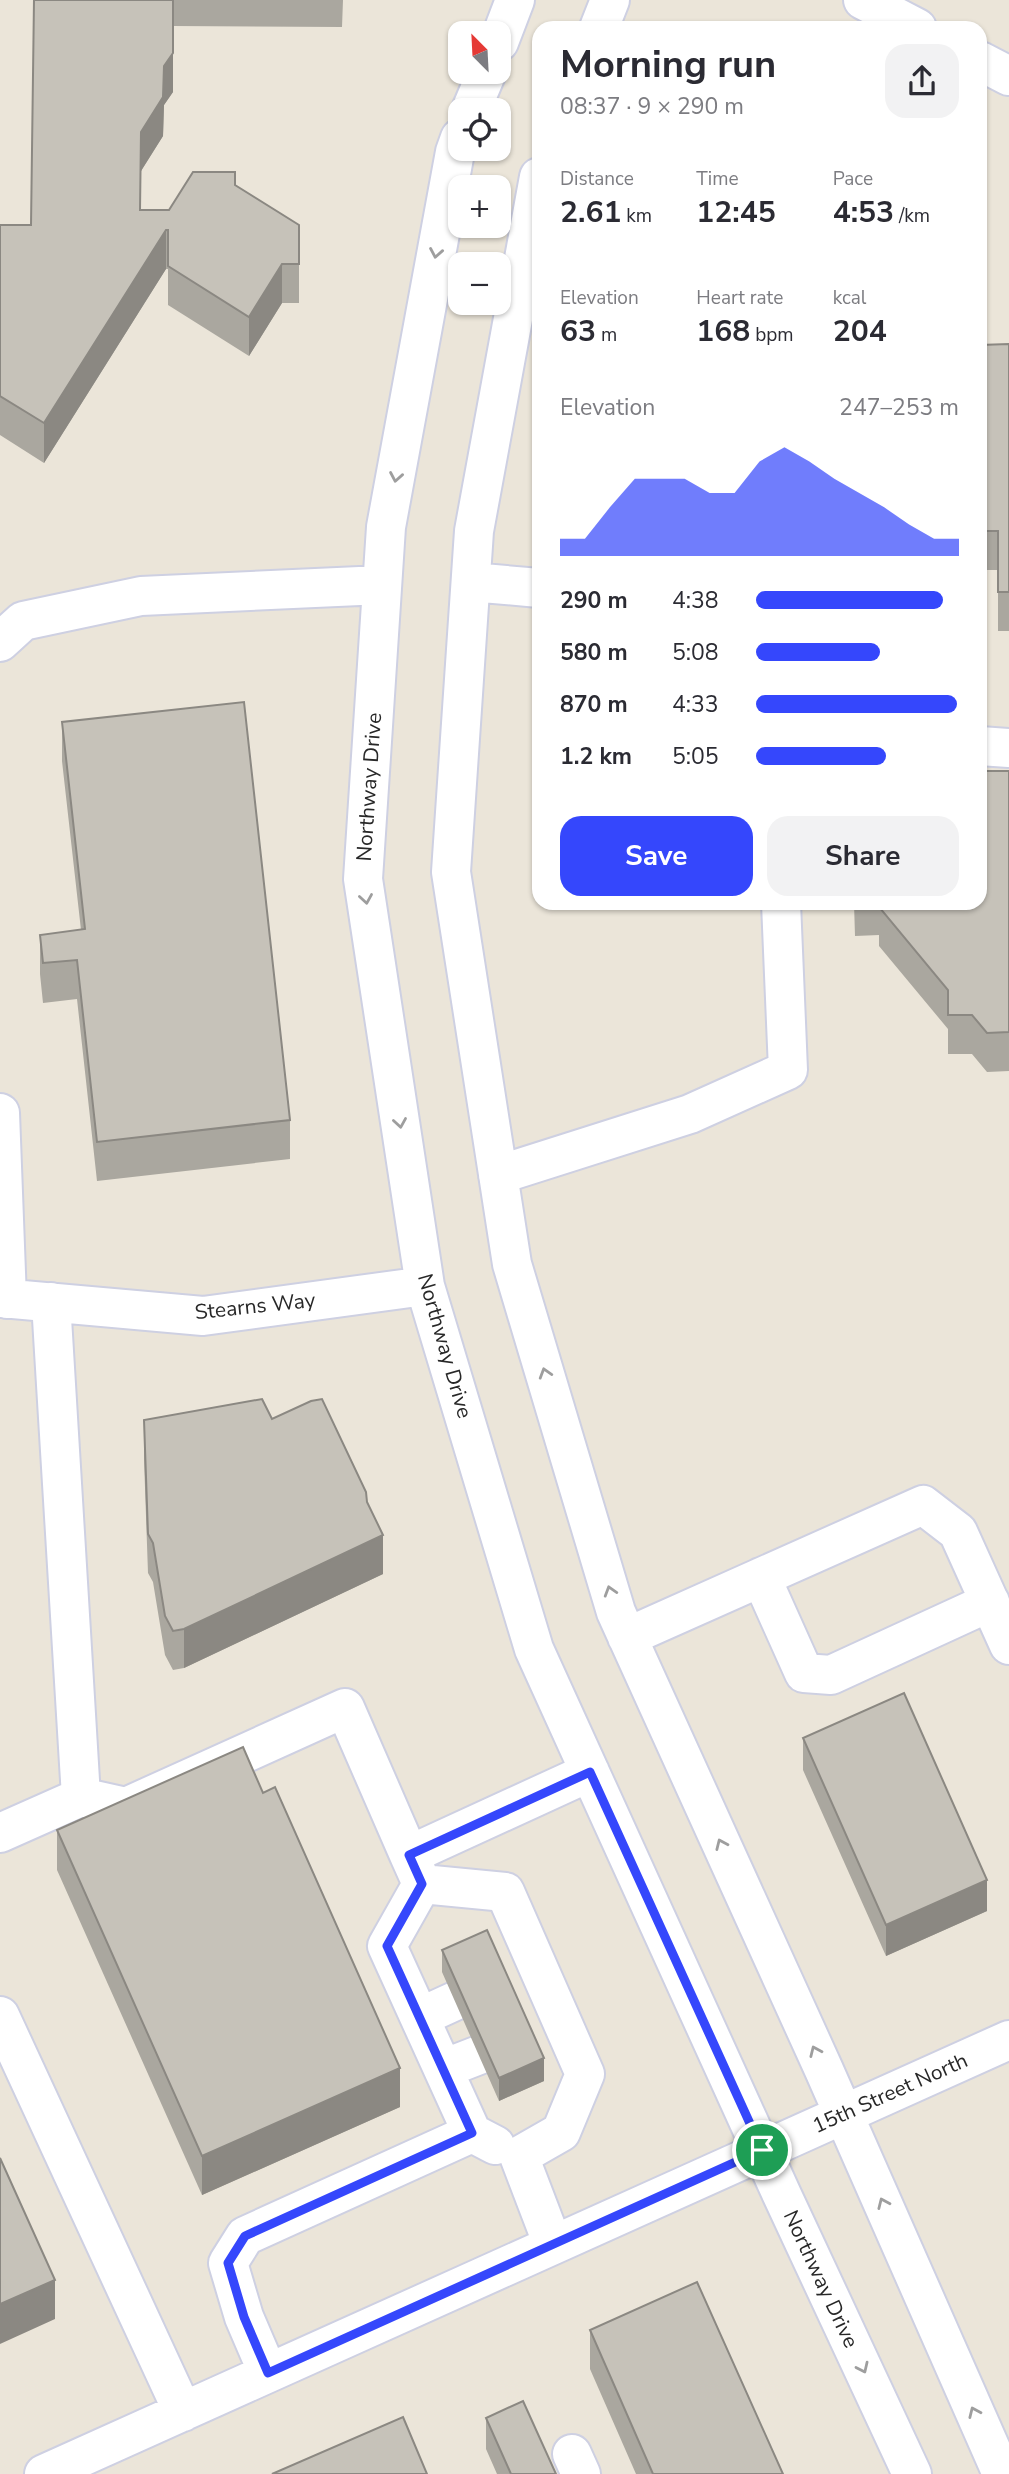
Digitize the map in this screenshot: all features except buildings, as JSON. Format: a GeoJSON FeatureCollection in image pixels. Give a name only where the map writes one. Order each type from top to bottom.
{"type":"FeatureCollection","features":[{"type":"Feature","properties":{"kind":"street"},"geometry":{"type":"LineString","coordinates":[[507,21],[515,0]]}},
{"type":"Feature","properties":{"kind":"street"},"geometry":{"type":"LineString","coordinates":[[602,21],[610,0]]}},
{"type":"Feature","properties":{"kind":"street"},"geometry":{"type":"LineString","coordinates":[[863,0],[904,21]]}},
{"type":"Feature","properties":{"kind":"street"},"geometry":{"type":"LineString","coordinates":[[987,65],[1009,76]]}},
{"type":"Feature","properties":{"kind":"street","name":"Northway Drive"},"geometry":{"type":"LineString","coordinates":[[453,161],[386,527],[363,880],[425,1286],[534,1649],[912,2474]]}},
{"type":"Feature","properties":{"kind":"street"},"geometry":{"type":"LineString","coordinates":[[532,255],[529,288],[474,531],[451,872],[512,1264],[616,1612],[843,2113],[1002,2474]]}},
{"type":"Feature","properties":{"kind":"street"},"geometry":{"type":"LineString","coordinates":[[471,582],[532,587]]}},
{"type":"Feature","properties":{"kind":"street"},"geometry":{"type":"LineString","coordinates":[[0,642],[23,621],[141,596],[382,585]]}},
{"type":"Feature","properties":{"kind":"street"},"geometry":{"type":"LineString","coordinates":[[987,746],[1009,748]]}},
{"type":"Feature","properties":{"kind":"street"},"geometry":{"type":"LineString","coordinates":[[498,1175],[690,1114],[788,1070],[781,910]]}},
{"type":"Feature","properties":{"kind":"street"},"geometry":{"type":"LineString","coordinates":[[0,1113],[4,1298]]}},
{"type":"Feature","properties":{"kind":"street","name":"Stearns Way"},"geometry":{"type":"LineString","coordinates":[[4,1298],[203,1316],[425,1286]]}},
{"type":"Feature","properties":{"kind":"street"},"geometry":{"type":"LineString","coordinates":[[51,1302],[81,1797]]}},
{"type":"Feature","properties":{"kind":"street"},"geometry":{"type":"LineString","coordinates":[[628,1637],[923,1505],[958,1532],[1009,1645]]}},
{"type":"Feature","properties":{"kind":"street"},"geometry":{"type":"LineString","coordinates":[[761,1577],[804,1673],[831,1675],[990,1602]]}},
{"type":"Feature","properties":{"kind":"street"},"geometry":{"type":"LineString","coordinates":[[0,1833],[81,1797],[126,1807],[345,1708],[415,1870]]}},
{"type":"Feature","properties":{"kind":"street"},"geometry":{"type":"LineString","coordinates":[[553,2245],[519,2156],[472,2133],[387,1946],[415,1870],[590,1772]]}},
{"type":"Feature","properties":{"kind":"street"},"geometry":{"type":"LineString","coordinates":[[415,1870],[505,1892],[585,2074],[561,2132],[519,2156]]}},
{"type":"Feature","properties":{"kind":"street"},"geometry":{"type":"LineString","coordinates":[[499,1980],[537,1964]]}},
{"type":"Feature","properties":{"kind":"street"},"geometry":{"type":"LineString","coordinates":[[420,2017],[455,2001]]}},
{"type":"Feature","properties":{"kind":"street"},"geometry":{"type":"LineString","coordinates":[[523,2033],[559,2015]]}},
{"type":"Feature","properties":{"kind":"street"},"geometry":{"type":"LineString","coordinates":[[0,2017],[183,2412]]}},
{"type":"Feature","properties":{"kind":"street","name":"15th Street North"},"geometry":{"type":"LineString","coordinates":[[44,2474],[89,2465],[183,2412],[1009,2040]]}},
{"type":"Feature","properties":{"kind":"street"},"geometry":{"type":"LineString","coordinates":[[443,2069],[479,2055]]}},
{"type":"Feature","properties":{"kind":"street"},"geometry":{"type":"LineString","coordinates":[[268,2373],[244,2317],[228,2263],[245,2236],[472,2133]]}},
{"type":"Feature","properties":{"kind":"route"},"geometry":{"type":"LineString","coordinates":[[590,1772],[762,2150],[268,2373],[244,2317],[228,2263],[245,2236],[472,2133],[387,1946],[422,1884],[409,1855],[590,1772]]}}]}
